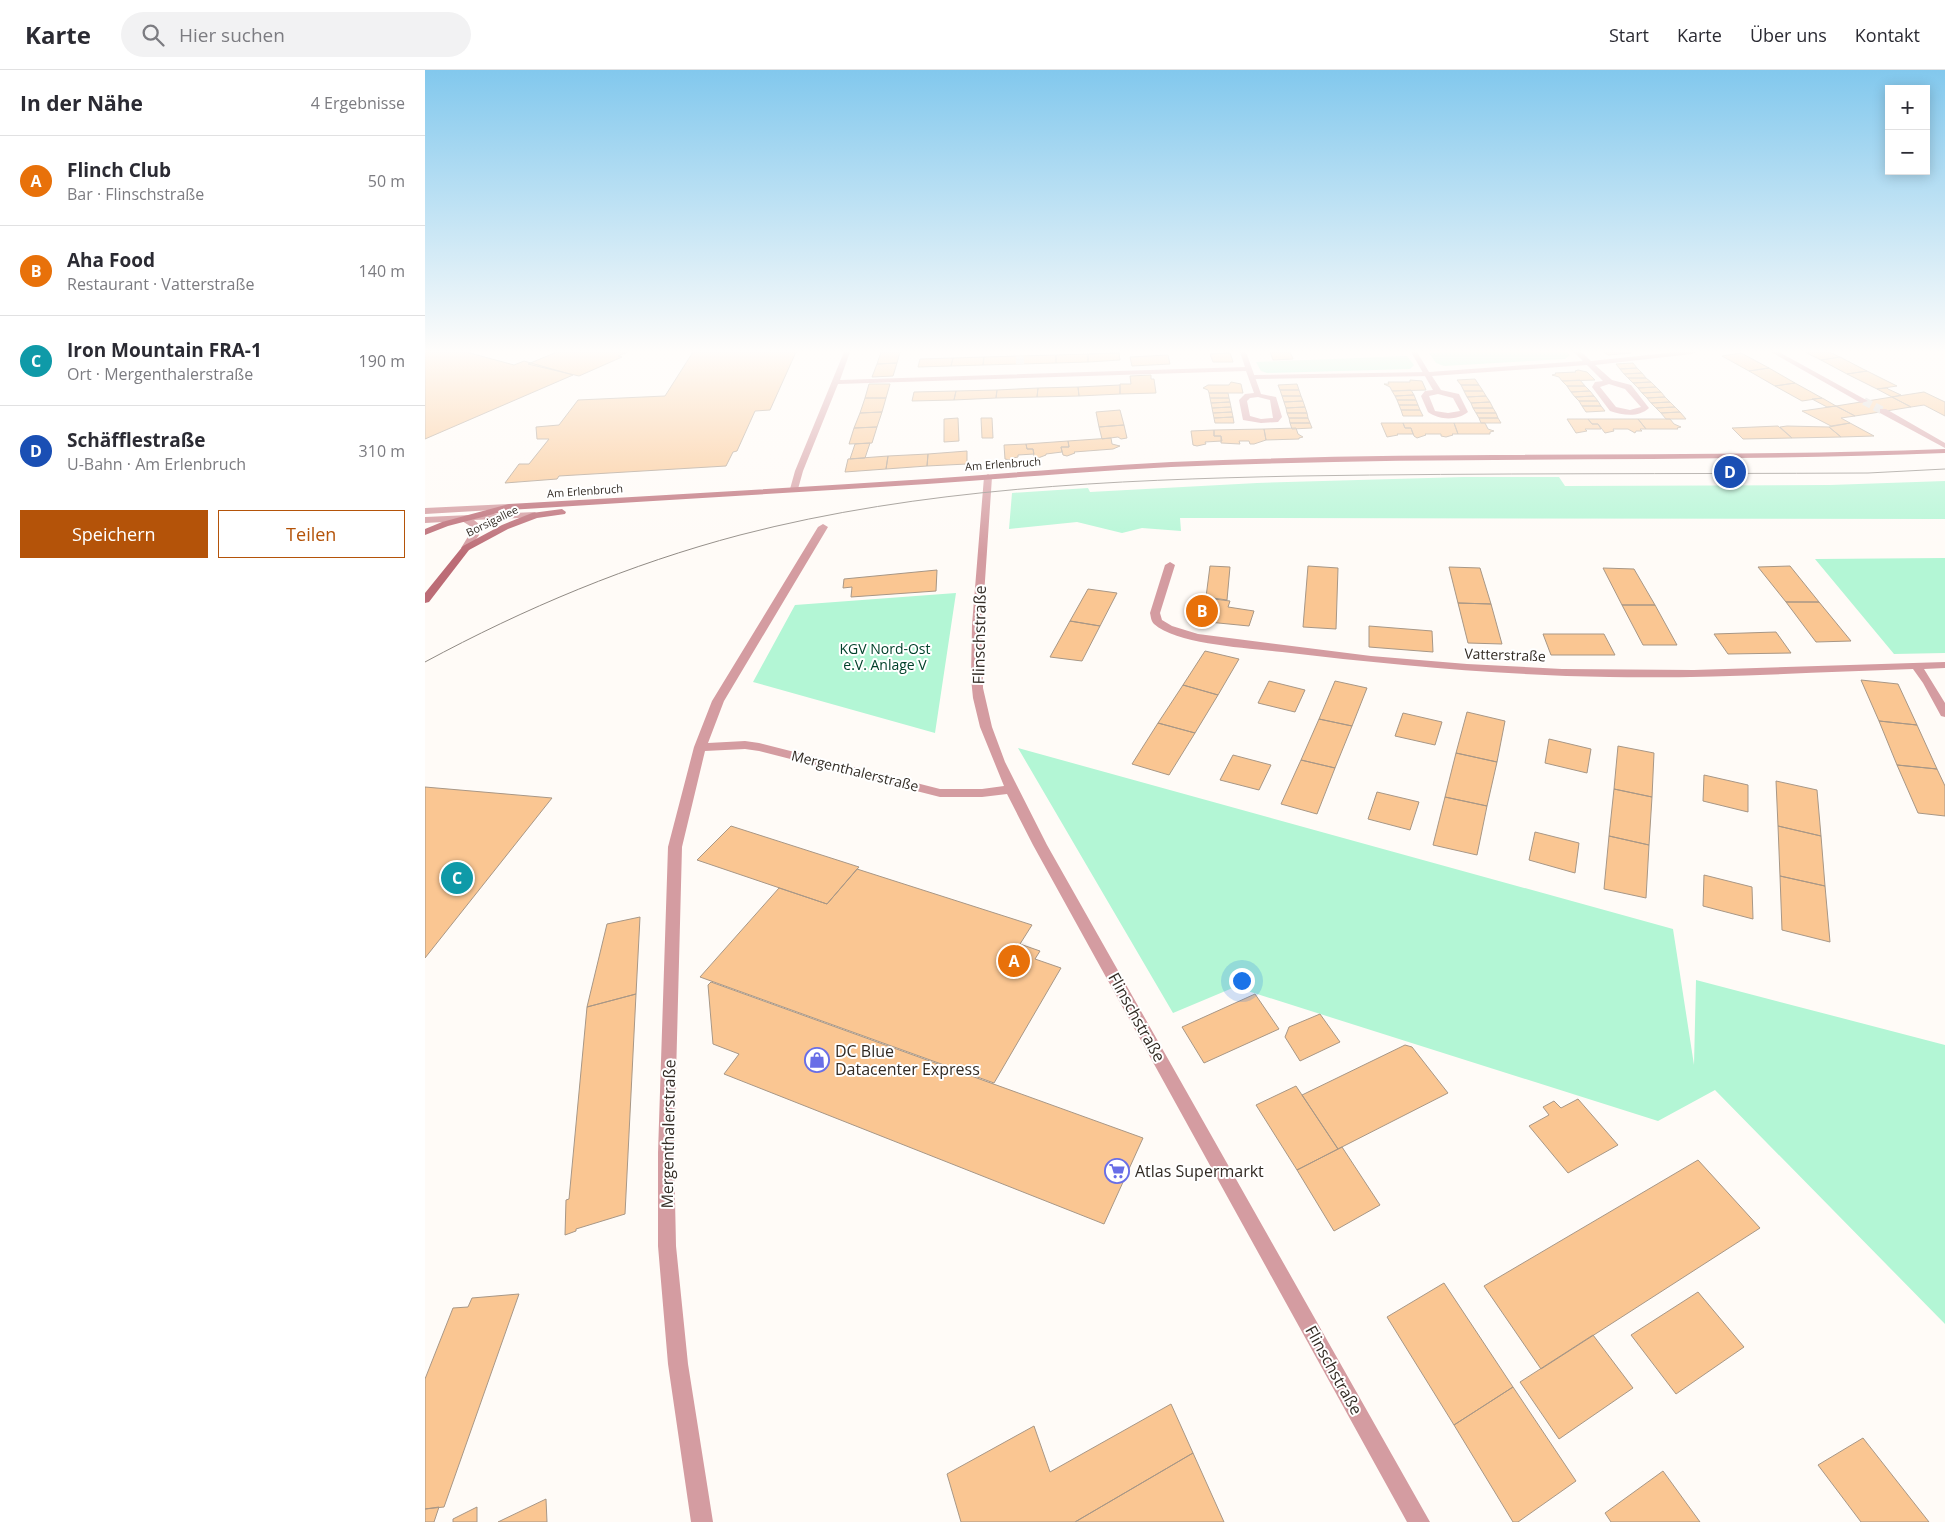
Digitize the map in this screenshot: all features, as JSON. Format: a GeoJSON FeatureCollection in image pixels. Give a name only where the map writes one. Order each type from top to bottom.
{"type":"FeatureCollection","features":[{"type":"Feature","properties":{"kind":"main road","name":"Am Erlenbruch"},"geometry":{"type":"LineString","coordinates":[[509,507],[989,477],[1148,465],[1298,459],[1821,456],[1945,451]]}},
{"type":"Feature","properties":{"kind":"main road","name":"Am Erlenbruch"},"geometry":{"type":"LineString","coordinates":[[535,515],[663,498]]}},
{"type":"Feature","properties":{"kind":"main road","name":"Borsigallee"},"geometry":{"type":"LineString","coordinates":[[425,532],[464,518],[509,507]]}},
{"type":"Feature","properties":{"kind":"main road","name":"Borsigallee"},"geometry":{"type":"LineString","coordinates":[[425,600],[466,548],[505,527],[535,515]]}},
{"type":"Feature","properties":{"kind":"street"},"geometry":{"type":"LineString","coordinates":[[794,489],[799,471],[820,420]]}},
{"type":"Feature","properties":{"kind":"street"},"geometry":{"type":"LineString","coordinates":[[1255,420],[1275,420]]}},
{"type":"Feature","properties":{"kind":"street"},"geometry":{"type":"LineString","coordinates":[[1899,420],[1945,446]]}},
{"type":"Feature","properties":{"kind":"street","name":"Flinschstraße"},"geometry":{"type":"LineString","coordinates":[[989,477],[979,590],[975,676],[980,708],[992,746],[1010,789],[1419,1522]]}},
{"type":"Feature","properties":{"kind":"street"},"geometry":{"type":"LineString","coordinates":[[425,511],[509,507]]}},
{"type":"Feature","properties":{"kind":"street"},"geometry":{"type":"LineString","coordinates":[[439,510],[464,518],[475,525],[474,535],[466,548]]}},
{"type":"Feature","properties":{"kind":"street"},"geometry":{"type":"LineString","coordinates":[[425,520],[535,515]]}},
{"type":"Feature","properties":{"kind":"street","name":"Mergenthalerstraße"},"geometry":{"type":"LineString","coordinates":[[701,1522],[678,1364],[667,1246],[666,1153],[675,847],[700,747],[725,686],[823,526]]}},
{"type":"Feature","properties":{"kind":"street","name":"Vatterstraße"},"geometry":{"type":"LineString","coordinates":[[1170,565],[1155,613],[1157,622],[1166,629],[1207,638],[1409,664],[1487,669],[1657,674],[1945,665]]}},
{"type":"Feature","properties":{"kind":"street"},"geometry":{"type":"LineString","coordinates":[[1916,666],[1929,682],[1945,713]]}},
{"type":"Feature","properties":{"kind":"street","name":"Mergenthalerstraße"},"geometry":{"type":"LineString","coordinates":[[700,747],[745,745],[759,747],[940,793],[982,793],[1010,789]]}},
{"type":"Feature","properties":{"kind":"green space"},"geometry":{"type":"Polygon","coordinates":[[[1464,477],[1559,477],[1565,486],[1830,485],[1945,481],[1945,519],[1180,518],[1181,531],[1142,528],[1122,533],[1077,522],[1009,529],[1012,493],[1088,488],[1090,492],[1257,483],[1464,477]]]}},
{"type":"Feature","properties":{"kind":"green space"},"geometry":{"type":"Polygon","coordinates":[[[1945,558],[1945,653],[1894,654],[1815,559],[1945,558]]]}},
{"type":"Feature","properties":{"kind":"green space","name":"KGV Nord-Ost e.V. Anlage V"},"geometry":{"type":"Polygon","coordinates":[[[956,593],[935,733],[753,682],[795,605],[956,593]]]}},
{"type":"Feature","properties":{"kind":"green space"},"geometry":{"type":"Polygon","coordinates":[[[1018,748],[1673,929],[1694,1065],[1696,980],[1945,1045],[1945,1324],[1715,1090],[1658,1121],[1235,987],[1173,1013],[1018,748]]]}},
{"type":"Feature","properties":{"kind":"building"},"geometry":{"type":"Polygon","coordinates":[[[425,420],[469,420],[425,439],[425,420]]]}},
{"type":"Feature","properties":{"kind":"building"},"geometry":{"type":"Polygon","coordinates":[[[563,420],[751,420],[737,451],[733,452],[726,466],[559,476],[557,479],[505,483],[519,464],[529,464],[549,439],[537,439],[536,427],[559,425],[563,420]]]}},
{"type":"Feature","properties":{"kind":"building"},"geometry":{"type":"Polygon","coordinates":[[[857,420],[879,420],[877,427],[854,428],[857,420]]]}},
{"type":"Feature","properties":{"kind":"building"},"geometry":{"type":"Polygon","coordinates":[[[944,420],[958,420],[959,441],[944,442],[944,420]]]}},
{"type":"Feature","properties":{"kind":"building"},"geometry":{"type":"Polygon","coordinates":[[[981,420],[992,420],[993,438],[982,438],[981,420]]]}},
{"type":"Feature","properties":{"kind":"building"},"geometry":{"type":"Polygon","coordinates":[[[1098,420],[1123,420],[1124,425],[1099,427],[1098,420]]]}},
{"type":"Feature","properties":{"kind":"building"},"geometry":{"type":"Polygon","coordinates":[[[1214,420],[1233,420],[1234,423],[1215,423],[1214,420]]]}},
{"type":"Feature","properties":{"kind":"building"},"geometry":{"type":"Polygon","coordinates":[[[1289,420],[1309,420],[1310,423],[1290,423],[1289,420]]]}},
{"type":"Feature","properties":{"kind":"building"},"geometry":{"type":"Polygon","coordinates":[[[1480,420],[1499,420],[1501,423],[1481,423],[1480,420]]]}},
{"type":"Feature","properties":{"kind":"building"},"geometry":{"type":"Polygon","coordinates":[[[1567,420],[1589,420],[1592,424],[1598,424],[1601,429],[1585,429],[1587,431],[1576,433],[1567,420]]]}},
{"type":"Feature","properties":{"kind":"building"},"geometry":{"type":"Polygon","coordinates":[[[1589,420],[1639,420],[1646,429],[1640,429],[1642,431],[1636,431],[1635,433],[1628,429],[1613,429],[1614,431],[1605,433],[1598,424],[1592,424],[1589,420]]]}},
{"type":"Feature","properties":{"kind":"building"},"geometry":{"type":"Polygon","coordinates":[[[1639,420],[1671,420],[1674,424],[1681,427],[1678,429],[1646,429],[1639,420]]]}},
{"type":"Feature","properties":{"kind":"building"},"geometry":{"type":"Polygon","coordinates":[[[1819,420],[1844,420],[1850,423],[1831,426],[1819,420]]]}},
{"type":"Feature","properties":{"kind":"building"},"geometry":{"type":"Polygon","coordinates":[[[1290,423],[1310,423],[1312,428],[1292,429],[1290,423]]]}},
{"type":"Feature","properties":{"kind":"building"},"geometry":{"type":"Polygon","coordinates":[[[1381,423],[1403,423],[1405,428],[1411,428],[1413,434],[1397,434],[1387,437],[1381,423]]]}},
{"type":"Feature","properties":{"kind":"building"},"geometry":{"type":"Polygon","coordinates":[[[1403,423],[1454,423],[1458,434],[1446,437],[1441,436],[1441,434],[1425,434],[1417,438],[1414,436],[1411,428],[1405,428],[1403,423]]]}},
{"type":"Feature","properties":{"kind":"building"},"geometry":{"type":"Polygon","coordinates":[[[1454,423],[1485,423],[1488,429],[1494,431],[1490,432],[1490,434],[1458,434],[1454,423]]]}},
{"type":"Feature","properties":{"kind":"building"},"geometry":{"type":"Polygon","coordinates":[[[1850,423],[1874,436],[1841,437],[1829,427],[1850,423]]]}},
{"type":"Feature","properties":{"kind":"building"},"geometry":{"type":"Polygon","coordinates":[[[1124,425],[1127,438],[1102,439],[1099,427],[1124,425]]]}},
{"type":"Feature","properties":{"kind":"building"},"geometry":{"type":"Polygon","coordinates":[[[1778,426],[1792,438],[1743,439],[1732,428],[1778,426]]]}},
{"type":"Feature","properties":{"kind":"building"},"geometry":{"type":"Polygon","coordinates":[[[877,427],[872,443],[849,444],[854,428],[877,427]]]}},
{"type":"Feature","properties":{"kind":"building"},"geometry":{"type":"Polygon","coordinates":[[[1780,427],[1829,427],[1841,437],[1792,438],[1780,427]]]}},
{"type":"Feature","properties":{"kind":"building"},"geometry":{"type":"Polygon","coordinates":[[[1296,428],[1298,434],[1303,437],[1299,439],[1266,440],[1264,429],[1296,428]]]}},
{"type":"Feature","properties":{"kind":"building"},"geometry":{"type":"Polygon","coordinates":[[[1264,429],[1266,440],[1254,444],[1250,444],[1249,441],[1239,441],[1240,444],[1221,443],[1221,436],[1214,436],[1214,430],[1264,429]]]}},
{"type":"Feature","properties":{"kind":"building"},"geometry":{"type":"Polygon","coordinates":[[[1214,430],[1214,436],[1221,436],[1222,441],[1205,442],[1206,444],[1197,446],[1193,445],[1191,431],[1214,430]]]}},
{"type":"Feature","properties":{"kind":"building"},"geometry":{"type":"Polygon","coordinates":[[[1111,438],[1112,444],[1120,446],[1113,449],[1074,452],[1067,456],[1063,455],[1061,447],[1069,447],[1068,441],[1111,438]]]}},
{"type":"Feature","properties":{"kind":"building"},"geometry":{"type":"Polygon","coordinates":[[[1068,441],[1069,447],[1061,447],[1062,452],[1046,454],[1038,458],[1034,457],[1033,449],[1027,449],[1026,444],[1068,441]]]}},
{"type":"Feature","properties":{"kind":"building"},"geometry":{"type":"Polygon","coordinates":[[[870,443],[865,458],[850,459],[855,444],[870,443]]]}},
{"type":"Feature","properties":{"kind":"building"},"geometry":{"type":"Polygon","coordinates":[[[1026,444],[1027,449],[1033,449],[1034,454],[1018,455],[1018,457],[1010,460],[1005,459],[1004,445],[1026,444]]]}},
{"type":"Feature","properties":{"kind":"building"},"geometry":{"type":"Polygon","coordinates":[[[967,451],[967,464],[927,466],[928,454],[967,451]]]}},
{"type":"Feature","properties":{"kind":"building"},"geometry":{"type":"Polygon","coordinates":[[[928,454],[927,466],[886,469],[888,456],[928,454]]]}},
{"type":"Feature","properties":{"kind":"building"},"geometry":{"type":"Polygon","coordinates":[[[888,456],[886,469],[845,472],[848,459],[888,456]]]}},
{"type":"Feature","properties":{"kind":"building"},"geometry":{"type":"Polygon","coordinates":[[[1210,566],[1230,567],[1227,600],[1206,597],[1210,566]]]}},
{"type":"Feature","properties":{"kind":"building"},"geometry":{"type":"Polygon","coordinates":[[[1308,566],[1338,568],[1336,629],[1303,627],[1308,566]]]}},
{"type":"Feature","properties":{"kind":"building"},"geometry":{"type":"Polygon","coordinates":[[[1790,566],[1819,602],[1786,602],[1758,567],[1790,566]]]}},
{"type":"Feature","properties":{"kind":"building"},"geometry":{"type":"Polygon","coordinates":[[[1449,567],[1480,568],[1491,604],[1458,603],[1449,567]]]}},
{"type":"Feature","properties":{"kind":"building"},"geometry":{"type":"Polygon","coordinates":[[[1603,568],[1634,569],[1655,605],[1622,605],[1603,568]]]}},
{"type":"Feature","properties":{"kind":"building"},"geometry":{"type":"Polygon","coordinates":[[[937,570],[936,591],[851,597],[852,587],[843,588],[844,579],[937,570]]]}},
{"type":"Feature","properties":{"kind":"building"},"geometry":{"type":"Polygon","coordinates":[[[1088,589],[1117,593],[1100,626],[1070,621],[1088,589]]]}},
{"type":"Feature","properties":{"kind":"building"},"geometry":{"type":"Polygon","coordinates":[[[1198,597],[1230,601],[1228,607],[1254,611],[1249,626],[1188,620],[1198,597]]]}},
{"type":"Feature","properties":{"kind":"building"},"geometry":{"type":"Polygon","coordinates":[[[1786,602],[1819,602],[1851,641],[1816,642],[1786,602]]]}},
{"type":"Feature","properties":{"kind":"building"},"geometry":{"type":"Polygon","coordinates":[[[1458,603],[1491,604],[1502,644],[1468,643],[1458,603]]]}},
{"type":"Feature","properties":{"kind":"building"},"geometry":{"type":"Polygon","coordinates":[[[1622,605],[1655,605],[1677,645],[1643,645],[1622,605]]]}},
{"type":"Feature","properties":{"kind":"building"},"geometry":{"type":"Polygon","coordinates":[[[1070,621],[1100,626],[1082,661],[1050,657],[1070,621]]]}},
{"type":"Feature","properties":{"kind":"building"},"geometry":{"type":"Polygon","coordinates":[[[1369,626],[1432,631],[1433,652],[1369,647],[1369,626]]]}},
{"type":"Feature","properties":{"kind":"building"},"geometry":{"type":"Polygon","coordinates":[[[1776,632],[1791,653],[1728,654],[1714,634],[1776,632]]]}},
{"type":"Feature","properties":{"kind":"building"},"geometry":{"type":"Polygon","coordinates":[[[1543,634],[1604,634],[1615,655],[1551,655],[1543,634]]]}},
{"type":"Feature","properties":{"kind":"building"},"geometry":{"type":"Polygon","coordinates":[[[1205,651],[1239,659],[1218,695],[1183,685],[1205,651]]]}},
{"type":"Feature","properties":{"kind":"building"},"geometry":{"type":"Polygon","coordinates":[[[1861,680],[1898,684],[1917,725],[1879,721],[1861,680]]]}},
{"type":"Feature","properties":{"kind":"building"},"geometry":{"type":"Polygon","coordinates":[[[1269,681],[1305,690],[1295,712],[1258,703],[1269,681]]]}},
{"type":"Feature","properties":{"kind":"building"},"geometry":{"type":"Polygon","coordinates":[[[1335,681],[1367,688],[1352,726],[1319,719],[1335,681]]]}},
{"type":"Feature","properties":{"kind":"building"},"geometry":{"type":"Polygon","coordinates":[[[1183,685],[1218,695],[1195,733],[1158,723],[1183,685]]]}},
{"type":"Feature","properties":{"kind":"building"},"geometry":{"type":"Polygon","coordinates":[[[1467,712],[1505,721],[1497,762],[1456,753],[1467,712]]]}},
{"type":"Feature","properties":{"kind":"building"},"geometry":{"type":"Polygon","coordinates":[[[1403,713],[1442,722],[1435,745],[1395,736],[1403,713]]]}},
{"type":"Feature","properties":{"kind":"building"},"geometry":{"type":"Polygon","coordinates":[[[1319,719],[1352,726],[1335,768],[1301,760],[1319,719]]]}},
{"type":"Feature","properties":{"kind":"building"},"geometry":{"type":"Polygon","coordinates":[[[1879,721],[1917,725],[1937,769],[1897,765],[1879,721]]]}},
{"type":"Feature","properties":{"kind":"building"},"geometry":{"type":"Polygon","coordinates":[[[1158,723],[1195,733],[1169,775],[1132,764],[1158,723]]]}},
{"type":"Feature","properties":{"kind":"building"},"geometry":{"type":"Polygon","coordinates":[[[1549,739],[1591,749],[1587,773],[1545,763],[1549,739]]]}},
{"type":"Feature","properties":{"kind":"building"},"geometry":{"type":"Polygon","coordinates":[[[1618,746],[1654,753],[1652,797],[1614,789],[1618,746]]]}},
{"type":"Feature","properties":{"kind":"building"},"geometry":{"type":"Polygon","coordinates":[[[1456,753],[1497,762],[1487,806],[1445,797],[1456,753]]]}},
{"type":"Feature","properties":{"kind":"building"},"geometry":{"type":"Polygon","coordinates":[[[1233,755],[1271,765],[1259,790],[1220,780],[1233,755]]]}},
{"type":"Feature","properties":{"kind":"building"},"geometry":{"type":"Polygon","coordinates":[[[1301,760],[1335,768],[1317,814],[1281,804],[1301,760]]]}},
{"type":"Feature","properties":{"kind":"building"},"geometry":{"type":"Polygon","coordinates":[[[1897,765],[1937,769],[1945,786],[1945,816],[1918,813],[1897,765]]]}},
{"type":"Feature","properties":{"kind":"building"},"geometry":{"type":"Polygon","coordinates":[[[1704,775],[1748,785],[1748,812],[1703,801],[1704,775]]]}},
{"type":"Feature","properties":{"kind":"building"},"geometry":{"type":"Polygon","coordinates":[[[1776,781],[1817,790],[1821,836],[1778,826],[1776,781]]]}},
{"type":"Feature","properties":{"kind":"building"},"geometry":{"type":"Polygon","coordinates":[[[425,787],[552,798],[425,958],[425,787]]]}},
{"type":"Feature","properties":{"kind":"building"},"geometry":{"type":"Polygon","coordinates":[[[1614,789],[1652,797],[1649,845],[1609,836],[1614,789]]]}},
{"type":"Feature","properties":{"kind":"building"},"geometry":{"type":"Polygon","coordinates":[[[1377,792],[1419,802],[1410,830],[1368,819],[1377,792]]]}},
{"type":"Feature","properties":{"kind":"building"},"geometry":{"type":"Polygon","coordinates":[[[1445,797],[1487,806],[1477,855],[1433,845],[1445,797]]]}},
{"type":"Feature","properties":{"kind":"building"},"geometry":{"type":"Polygon","coordinates":[[[731,826],[859,867],[827,904],[697,860],[731,826]]]}},
{"type":"Feature","properties":{"kind":"building"},"geometry":{"type":"Polygon","coordinates":[[[1778,826],[1821,836],[1825,886],[1780,876],[1778,826]]]}},
{"type":"Feature","properties":{"kind":"building"},"geometry":{"type":"Polygon","coordinates":[[[1535,832],[1579,843],[1575,873],[1529,860],[1535,832]]]}},
{"type":"Feature","properties":{"kind":"building"},"geometry":{"type":"Polygon","coordinates":[[[1609,836],[1649,845],[1646,898],[1604,889],[1609,836]]]}},
{"type":"Feature","properties":{"kind":"building"},"geometry":{"type":"Polygon","coordinates":[[[857,869],[1032,925],[1020,944],[1040,951],[1035,959],[1061,968],[994,1083],[700,977],[779,888],[827,904],[857,869]]]}},
{"type":"Feature","properties":{"kind":"building"},"geometry":{"type":"Polygon","coordinates":[[[1704,875],[1752,887],[1753,919],[1703,906],[1704,875]]]}},
{"type":"Feature","properties":{"kind":"building"},"geometry":{"type":"Polygon","coordinates":[[[1780,876],[1825,886],[1830,942],[1782,930],[1780,876]]]}},
{"type":"Feature","properties":{"kind":"building"},"geometry":{"type":"Polygon","coordinates":[[[640,917],[636,994],[587,1007],[607,924],[640,917]]]}},
{"type":"Feature","properties":{"kind":"building"},"geometry":{"type":"Polygon","coordinates":[[[711,982],[1143,1138],[1104,1224],[724,1074],[739,1054],[713,1044],[708,985],[711,982]]]}},
{"type":"Feature","properties":{"kind":"building"},"geometry":{"type":"Polygon","coordinates":[[[636,994],[625,1214],[576,1229],[576,1231],[565,1235],[566,1200],[569,1199],[587,1007],[636,994]]]}},
{"type":"Feature","properties":{"kind":"building"},"geometry":{"type":"Polygon","coordinates":[[[1255,994],[1279,1029],[1204,1063],[1182,1027],[1255,994]]]}},
{"type":"Feature","properties":{"kind":"building"},"geometry":{"type":"Polygon","coordinates":[[[1320,1014],[1340,1042],[1300,1061],[1285,1037],[1289,1027],[1320,1014]]]}},
{"type":"Feature","properties":{"kind":"building"},"geometry":{"type":"Polygon","coordinates":[[[1405,1045],[1412,1047],[1448,1093],[1338,1149],[1302,1095],[1405,1045]]]}},
{"type":"Feature","properties":{"kind":"building"},"geometry":{"type":"Polygon","coordinates":[[[1296,1086],[1338,1149],[1297,1170],[1256,1105],[1296,1086]]]}},
{"type":"Feature","properties":{"kind":"building"},"geometry":{"type":"Polygon","coordinates":[[[1578,1099],[1618,1145],[1568,1173],[1529,1126],[1549,1115],[1543,1107],[1554,1101],[1561,1108],[1578,1099]]]}},
{"type":"Feature","properties":{"kind":"building"},"geometry":{"type":"Polygon","coordinates":[[[1342,1147],[1380,1205],[1334,1231],[1297,1170],[1342,1147]]]}},
{"type":"Feature","properties":{"kind":"building"},"geometry":{"type":"Polygon","coordinates":[[[1698,1160],[1760,1228],[1541,1369],[1484,1286],[1698,1160]]]}},
{"type":"Feature","properties":{"kind":"building"},"geometry":{"type":"Polygon","coordinates":[[[1444,1283],[1513,1387],[1454,1425],[1387,1317],[1444,1283]]]}},
{"type":"Feature","properties":{"kind":"building"},"geometry":{"type":"Polygon","coordinates":[[[1698,1292],[1744,1347],[1676,1394],[1631,1335],[1698,1292]]]}},
{"type":"Feature","properties":{"kind":"building"},"geometry":{"type":"Polygon","coordinates":[[[519,1294],[444,1507],[425,1509],[425,1379],[453,1308],[468,1307],[472,1298],[519,1294]]]}},
{"type":"Feature","properties":{"kind":"building"},"geometry":{"type":"Polygon","coordinates":[[[1593,1335],[1633,1388],[1559,1439],[1520,1382],[1593,1335]]]}},
{"type":"Feature","properties":{"kind":"building"},"geometry":{"type":"Polygon","coordinates":[[[1513,1387],[1576,1481],[1518,1522],[1513,1522],[1454,1425],[1513,1387]]]}},
{"type":"Feature","properties":{"kind":"building"},"geometry":{"type":"Polygon","coordinates":[[[1171,1404],[1193,1453],[1075,1522],[961,1522],[947,1474],[1034,1426],[1050,1472],[1171,1404]]]}},
{"type":"Feature","properties":{"kind":"building"},"geometry":{"type":"Polygon","coordinates":[[[1863,1438],[1929,1522],[1861,1522],[1818,1465],[1863,1438]]]}},
{"type":"Feature","properties":{"kind":"building"},"geometry":{"type":"Polygon","coordinates":[[[1193,1453],[1224,1522],[1075,1522],[1193,1453]]]}},
{"type":"Feature","properties":{"kind":"building"},"geometry":{"type":"Polygon","coordinates":[[[1663,1471],[1700,1522],[1611,1522],[1605,1513],[1663,1471]]]}},
{"type":"Feature","properties":{"kind":"building"},"geometry":{"type":"Polygon","coordinates":[[[546,1499],[547,1522],[498,1522],[546,1499]]]}},
{"type":"Feature","properties":{"kind":"building"},"geometry":{"type":"Polygon","coordinates":[[[439,1507],[434,1522],[425,1522],[425,1509],[439,1507]]]}},
{"type":"Feature","properties":{"kind":"building"},"geometry":{"type":"Polygon","coordinates":[[[477,1507],[477,1522],[453,1522],[453,1519],[477,1507]]]}},
{"type":"Feature","properties":{"kind":"tram line"},"geometry":{"type":"LineString","coordinates":[[425,662],[501,623],[579,589],[658,559],[740,535],[808,519],[947,497],[1087,484],[1298,476],[1868,473],[1945,469]]}},
{"type":"Feature","properties":{"kind":"place","name":"Schäfflestraße"},"geometry":{"type":"Point","coordinates":[1730,472]}},
{"type":"Feature","properties":{"kind":"place","name":"Aha Food"},"geometry":{"type":"Point","coordinates":[1202,611]}},
{"type":"Feature","properties":{"kind":"place","name":"Iron Mountain FRA-1"},"geometry":{"type":"Point","coordinates":[457,878]}},
{"type":"Feature","properties":{"kind":"place","name":"Flinch Club"},"geometry":{"type":"Point","coordinates":[1014,961]}},
{"type":"Feature","properties":{"kind":"place","name":"DC Blue Datacenter Express"},"geometry":{"type":"Point","coordinates":[817,1060]}},
{"type":"Feature","properties":{"kind":"place","name":"Atlas Supermarkt"},"geometry":{"type":"Point","coordinates":[1117,1171]}}]}
